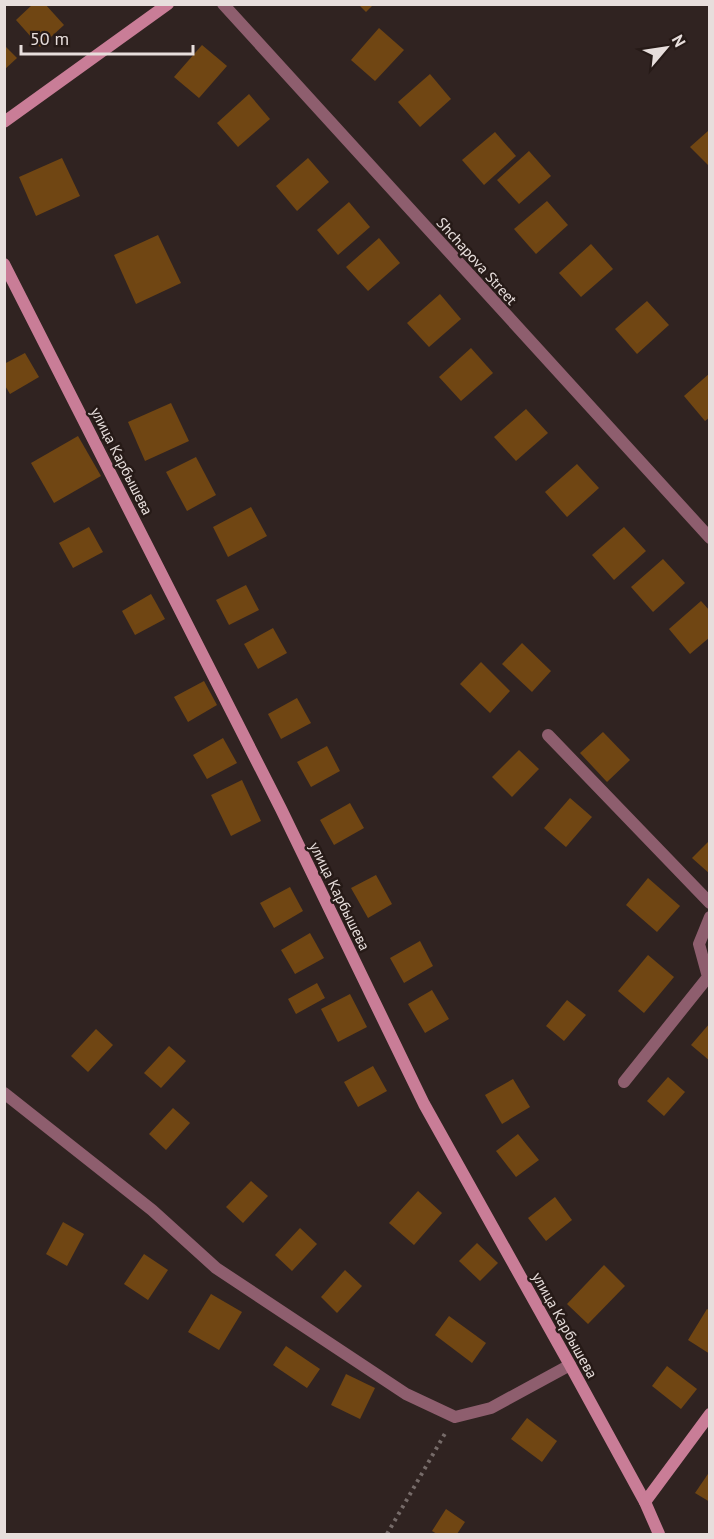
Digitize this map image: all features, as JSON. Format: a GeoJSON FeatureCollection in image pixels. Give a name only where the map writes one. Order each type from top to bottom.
{"type":"FeatureCollection","features":[{"type":"Feature","properties":{"kind":"main road"},"geometry":{"type":"LineString","coordinates":[[4,122],[168,4]]}},
{"type":"Feature","properties":{"kind":"main road","name":"улица Карбышева"},"geometry":{"type":"LineString","coordinates":[[4,264],[276,799],[424,1104],[645,1502],[659,1534]]}},
{"type":"Feature","properties":{"kind":"main road"},"geometry":{"type":"LineString","coordinates":[[645,1502],[710,1414]]}},
{"type":"Feature","properties":{"kind":"street","name":"Shchapova Street"},"geometry":{"type":"LineString","coordinates":[[223,4],[710,538]]}},
{"type":"Feature","properties":{"kind":"street"},"geometry":{"type":"LineString","coordinates":[[548,735],[710,903]]}},
{"type":"Feature","properties":{"kind":"street"},"geometry":{"type":"LineString","coordinates":[[624,1082],[708,977],[699,944],[710,917]]}},
{"type":"Feature","properties":{"kind":"street"},"geometry":{"type":"LineString","coordinates":[[4,1092],[152,1210],[216,1268],[406,1395],[455,1417],[491,1408],[570,1365]]}},
{"type":"Feature","properties":{"kind":"path"},"geometry":{"type":"LineString","coordinates":[[387,1534],[455,1417]]}},
{"type":"Feature","properties":{"kind":"building"},"geometry":{"type":"Polygon","coordinates":[[[33,4],[45,4],[64,25],[40,47],[16,20],[33,4]]]}},
{"type":"Feature","properties":{"kind":"building"},"geometry":{"type":"Polygon","coordinates":[[[358,4],[374,4],[366,12],[358,4]]]}},
{"type":"Feature","properties":{"kind":"building"},"geometry":{"type":"Polygon","coordinates":[[[379,28],[404,50],[375,81],[351,60],[379,28]]]}},
{"type":"Feature","properties":{"kind":"building"},"geometry":{"type":"Polygon","coordinates":[[[4,45],[17,58],[4,70],[4,45]]]}},
{"type":"Feature","properties":{"kind":"building"},"geometry":{"type":"Polygon","coordinates":[[[202,45],[227,66],[199,98],[174,77],[202,45]]]}},
{"type":"Feature","properties":{"kind":"building"},"geometry":{"type":"Polygon","coordinates":[[[430,74],[451,99],[420,127],[398,102],[430,74]]]}},
{"type":"Feature","properties":{"kind":"building"},"geometry":{"type":"Polygon","coordinates":[[[249,94],[270,119],[238,147],[217,123],[249,94]]]}},
{"type":"Feature","properties":{"kind":"building"},"geometry":{"type":"Polygon","coordinates":[[[708,131],[710,133],[710,167],[690,147],[708,131]]]}},
{"type":"Feature","properties":{"kind":"building"},"geometry":{"type":"Polygon","coordinates":[[[495,132],[516,156],[484,185],[462,160],[495,132]]]}},
{"type":"Feature","properties":{"kind":"building"},"geometry":{"type":"Polygon","coordinates":[[[529,151],[551,176],[519,204],[497,180],[529,151]]]}},
{"type":"Feature","properties":{"kind":"building"},"geometry":{"type":"Polygon","coordinates":[[[62,158],[80,196],[36,216],[19,177],[62,158]]]}},
{"type":"Feature","properties":{"kind":"building"},"geometry":{"type":"Polygon","coordinates":[[[308,158],[329,182],[297,211],[276,186],[308,158]]]}},
{"type":"Feature","properties":{"kind":"building"},"geometry":{"type":"Polygon","coordinates":[[[547,201],[568,225],[536,254],[514,229],[547,201]]]}},
{"type":"Feature","properties":{"kind":"building"},"geometry":{"type":"Polygon","coordinates":[[[349,202],[370,227],[338,255],[317,230],[349,202]]]}},
{"type":"Feature","properties":{"kind":"building"},"geometry":{"type":"Polygon","coordinates":[[[158,235],[181,283],[136,304],[114,255],[158,235]]]}},
{"type":"Feature","properties":{"kind":"building"},"geometry":{"type":"Polygon","coordinates":[[[379,238],[400,263],[368,291],[346,267],[379,238]]]}},
{"type":"Feature","properties":{"kind":"building"},"geometry":{"type":"Polygon","coordinates":[[[591,244],[613,269],[581,297],[559,273],[591,244]]]}},
{"type":"Feature","properties":{"kind":"building"},"geometry":{"type":"Polygon","coordinates":[[[440,294],[461,319],[429,347],[407,323],[440,294]]]}},
{"type":"Feature","properties":{"kind":"building"},"geometry":{"type":"Polygon","coordinates":[[[647,301],[669,325],[637,354],[615,329],[647,301]]]}},
{"type":"Feature","properties":{"kind":"building"},"geometry":{"type":"Polygon","coordinates":[[[471,348],[493,373],[461,401],[439,377],[471,348]]]}},
{"type":"Feature","properties":{"kind":"building"},"geometry":{"type":"Polygon","coordinates":[[[25,353],[39,377],[10,394],[4,384],[4,364],[25,353]]]}},
{"type":"Feature","properties":{"kind":"building"},"geometry":{"type":"Polygon","coordinates":[[[710,373],[710,417],[705,421],[684,396],[710,373]]]}},
{"type":"Feature","properties":{"kind":"building"},"geometry":{"type":"Polygon","coordinates":[[[171,403],[189,441],[145,461],[128,422],[171,403]]]}},
{"type":"Feature","properties":{"kind":"building"},"geometry":{"type":"Polygon","coordinates":[[[526,409],[548,433],[516,461],[494,437],[526,409]]]}},
{"type":"Feature","properties":{"kind":"building"},"geometry":{"type":"Polygon","coordinates":[[[78,436],[101,476],[54,503],[31,463],[78,436]]]}},
{"type":"Feature","properties":{"kind":"building"},"geometry":{"type":"Polygon","coordinates":[[[196,457],[216,495],[187,511],[166,472],[196,457]]]}},
{"type":"Feature","properties":{"kind":"building"},"geometry":{"type":"Polygon","coordinates":[[[577,464],[599,488],[567,517],[545,492],[577,464]]]}},
{"type":"Feature","properties":{"kind":"building"},"geometry":{"type":"Polygon","coordinates":[[[251,507],[267,536],[228,557],[213,527],[251,507]]]}},
{"type":"Feature","properties":{"kind":"building"},"geometry":{"type":"Polygon","coordinates":[[[89,527],[103,552],[73,568],[59,543],[89,527]]]}},
{"type":"Feature","properties":{"kind":"building"},"geometry":{"type":"Polygon","coordinates":[[[624,527],[646,551],[614,580],[592,555],[624,527]]]}},
{"type":"Feature","properties":{"kind":"building"},"geometry":{"type":"Polygon","coordinates":[[[663,559],[685,583],[653,612],[631,587],[663,559]]]}},
{"type":"Feature","properties":{"kind":"building"},"geometry":{"type":"Polygon","coordinates":[[[246,585],[259,610],[229,625],[216,600],[246,585]]]}},
{"type":"Feature","properties":{"kind":"building"},"geometry":{"type":"Polygon","coordinates":[[[151,594],[165,619],[135,635],[122,611],[151,594]]]}},
{"type":"Feature","properties":{"kind":"building"},"geometry":{"type":"Polygon","coordinates":[[[701,601],[710,611],[710,637],[690,654],[669,629],[701,601]]]}},
{"type":"Feature","properties":{"kind":"building"},"geometry":{"type":"Polygon","coordinates":[[[273,628],[287,653],[258,669],[244,644],[273,628]]]}},
{"type":"Feature","properties":{"kind":"building"},"geometry":{"type":"Polygon","coordinates":[[[522,643],[551,671],[532,692],[502,664],[522,643]]]}},
{"type":"Feature","properties":{"kind":"building"},"geometry":{"type":"Polygon","coordinates":[[[481,662],[510,691],[490,713],[460,684],[481,662]]]}},
{"type":"Feature","properties":{"kind":"building"},"geometry":{"type":"Polygon","coordinates":[[[204,681],[217,705],[188,722],[174,697],[204,681]]]}},
{"type":"Feature","properties":{"kind":"building"},"geometry":{"type":"Polygon","coordinates":[[[297,698],[311,723],[281,739],[268,714],[297,698]]]}},
{"type":"Feature","properties":{"kind":"building"},"geometry":{"type":"Polygon","coordinates":[[[603,732],[630,760],[607,782],[580,753],[603,732]]]}},
{"type":"Feature","properties":{"kind":"building"},"geometry":{"type":"Polygon","coordinates":[[[223,738],[237,763],[207,779],[193,755],[223,738]]]}},
{"type":"Feature","properties":{"kind":"building"},"geometry":{"type":"Polygon","coordinates":[[[327,746],[340,771],[311,787],[297,762],[327,746]]]}},
{"type":"Feature","properties":{"kind":"building"},"geometry":{"type":"Polygon","coordinates":[[[519,750],[539,769],[512,797],[492,777],[519,750]]]}},
{"type":"Feature","properties":{"kind":"building"},"geometry":{"type":"Polygon","coordinates":[[[242,780],[261,821],[231,836],[211,795],[242,780]]]}},
{"type":"Feature","properties":{"kind":"building"},"geometry":{"type":"Polygon","coordinates":[[[570,798],[592,817],[566,847],[544,828],[570,798]]]}},
{"type":"Feature","properties":{"kind":"building"},"geometry":{"type":"Polygon","coordinates":[[[350,803],[364,828],[334,845],[320,820],[350,803]]]}},
{"type":"Feature","properties":{"kind":"building"},"geometry":{"type":"Polygon","coordinates":[[[710,840],[710,874],[692,858],[710,840]]]}},
{"type":"Feature","properties":{"kind":"building"},"geometry":{"type":"Polygon","coordinates":[[[376,875],[392,904],[368,918],[351,888],[376,875]]]}},
{"type":"Feature","properties":{"kind":"building"},"geometry":{"type":"Polygon","coordinates":[[[648,878],[680,906],[657,932],[626,905],[648,878]]]}},
{"type":"Feature","properties":{"kind":"building"},"geometry":{"type":"Polygon","coordinates":[[[290,887],[303,911],[274,928],[260,903],[290,887]]]}},
{"type":"Feature","properties":{"kind":"building"},"geometry":{"type":"Polygon","coordinates":[[[310,933],[324,958],[295,974],[281,950],[310,933]]]}},
{"type":"Feature","properties":{"kind":"building"},"geometry":{"type":"Polygon","coordinates":[[[420,941],[433,966],[404,983],[390,958],[420,941]]]}},
{"type":"Feature","properties":{"kind":"building"},"geometry":{"type":"Polygon","coordinates":[[[648,955],[674,977],[644,1013],[618,991],[648,955]]]}},
{"type":"Feature","properties":{"kind":"building"},"geometry":{"type":"Polygon","coordinates":[[[317,983],[325,998],[296,1014],[288,999],[317,983]]]}},
{"type":"Feature","properties":{"kind":"building"},"geometry":{"type":"Polygon","coordinates":[[[432,990],[449,1019],[425,1033],[408,1004],[432,990]]]}},
{"type":"Feature","properties":{"kind":"building"},"geometry":{"type":"Polygon","coordinates":[[[350,994],[367,1027],[338,1042],[321,1009],[350,994]]]}},
{"type":"Feature","properties":{"kind":"building"},"geometry":{"type":"Polygon","coordinates":[[[567,1000],[586,1015],[564,1041],[546,1026],[567,1000]]]}},
{"type":"Feature","properties":{"kind":"building"},"geometry":{"type":"Polygon","coordinates":[[[710,1023],[710,1061],[691,1045],[710,1023]]]}},
{"type":"Feature","properties":{"kind":"building"},"geometry":{"type":"Polygon","coordinates":[[[96,1029],[113,1045],[88,1072],[71,1056],[96,1029]]]}},
{"type":"Feature","properties":{"kind":"building"},"geometry":{"type":"Polygon","coordinates":[[[169,1046],[186,1061],[161,1088],[144,1073],[169,1046]]]}},
{"type":"Feature","properties":{"kind":"building"},"geometry":{"type":"Polygon","coordinates":[[[373,1066],[387,1091],[358,1107],[344,1082],[373,1066]]]}},
{"type":"Feature","properties":{"kind":"building"},"geometry":{"type":"Polygon","coordinates":[[[668,1077],[685,1092],[664,1116],[647,1101],[668,1077]]]}},
{"type":"Feature","properties":{"kind":"building"},"geometry":{"type":"Polygon","coordinates":[[[513,1079],[530,1107],[502,1124],[485,1095],[513,1079]]]}},
{"type":"Feature","properties":{"kind":"building"},"geometry":{"type":"Polygon","coordinates":[[[173,1108],[190,1123],[166,1150],[149,1134],[173,1108]]]}},
{"type":"Feature","properties":{"kind":"building"},"geometry":{"type":"Polygon","coordinates":[[[518,1134],[539,1160],[516,1177],[496,1151],[518,1134]]]}},
{"type":"Feature","properties":{"kind":"building"},"geometry":{"type":"Polygon","coordinates":[[[251,1181],[268,1196],[243,1223],[226,1207],[251,1181]]]}},
{"type":"Feature","properties":{"kind":"building"},"geometry":{"type":"Polygon","coordinates":[[[418,1191],[442,1213],[414,1245],[389,1223],[418,1191]]]}},
{"type":"Feature","properties":{"kind":"building"},"geometry":{"type":"Polygon","coordinates":[[[555,1197],[572,1220],[546,1241],[528,1218],[555,1197]]]}},
{"type":"Feature","properties":{"kind":"building"},"geometry":{"type":"Polygon","coordinates":[[[63,1222],[84,1234],[67,1266],[46,1254],[63,1222]]]}},
{"type":"Feature","properties":{"kind":"building"},"geometry":{"type":"Polygon","coordinates":[[[300,1228],[317,1244],[292,1271],[275,1255],[300,1228]]]}},
{"type":"Feature","properties":{"kind":"building"},"geometry":{"type":"Polygon","coordinates":[[[477,1243],[498,1263],[480,1281],[459,1261],[477,1243]]]}},
{"type":"Feature","properties":{"kind":"building"},"geometry":{"type":"Polygon","coordinates":[[[144,1254],[168,1270],[148,1300],[124,1284],[144,1254]]]}},
{"type":"Feature","properties":{"kind":"building"},"geometry":{"type":"Polygon","coordinates":[[[604,1265],[625,1286],[588,1324],[567,1304],[604,1265]]]}},
{"type":"Feature","properties":{"kind":"building"},"geometry":{"type":"Polygon","coordinates":[[[345,1270],[362,1286],[337,1313],[321,1297],[345,1270]]]}},
{"type":"Feature","properties":{"kind":"building"},"geometry":{"type":"Polygon","coordinates":[[[211,1294],[242,1312],[219,1350],[188,1332],[211,1294]]]}},
{"type":"Feature","properties":{"kind":"building"},"geometry":{"type":"Polygon","coordinates":[[[707,1309],[710,1311],[710,1354],[688,1340],[707,1309]]]}},
{"type":"Feature","properties":{"kind":"building"},"geometry":{"type":"Polygon","coordinates":[[[449,1316],[486,1343],[472,1363],[435,1335],[449,1316]]]}},
{"type":"Feature","properties":{"kind":"building"},"geometry":{"type":"Polygon","coordinates":[[[286,1346],[320,1369],[307,1388],[273,1365],[286,1346]]]}},
{"type":"Feature","properties":{"kind":"building"},"geometry":{"type":"Polygon","coordinates":[[[667,1366],[697,1389],[681,1409],[652,1386],[667,1366]]]}},
{"type":"Feature","properties":{"kind":"building"},"geometry":{"type":"Polygon","coordinates":[[[346,1374],[375,1388],[360,1419],[331,1405],[346,1374]]]}},
{"type":"Feature","properties":{"kind":"building"},"geometry":{"type":"Polygon","coordinates":[[[527,1418],[557,1441],[542,1462],[511,1439],[527,1418]]]}},
{"type":"Feature","properties":{"kind":"building"},"geometry":{"type":"Polygon","coordinates":[[[710,1471],[710,1502],[695,1493],[710,1471]]]}},
{"type":"Feature","properties":{"kind":"building"},"geometry":{"type":"Polygon","coordinates":[[[446,1509],[465,1522],[457,1534],[437,1534],[432,1531],[446,1509]]]}}]}
